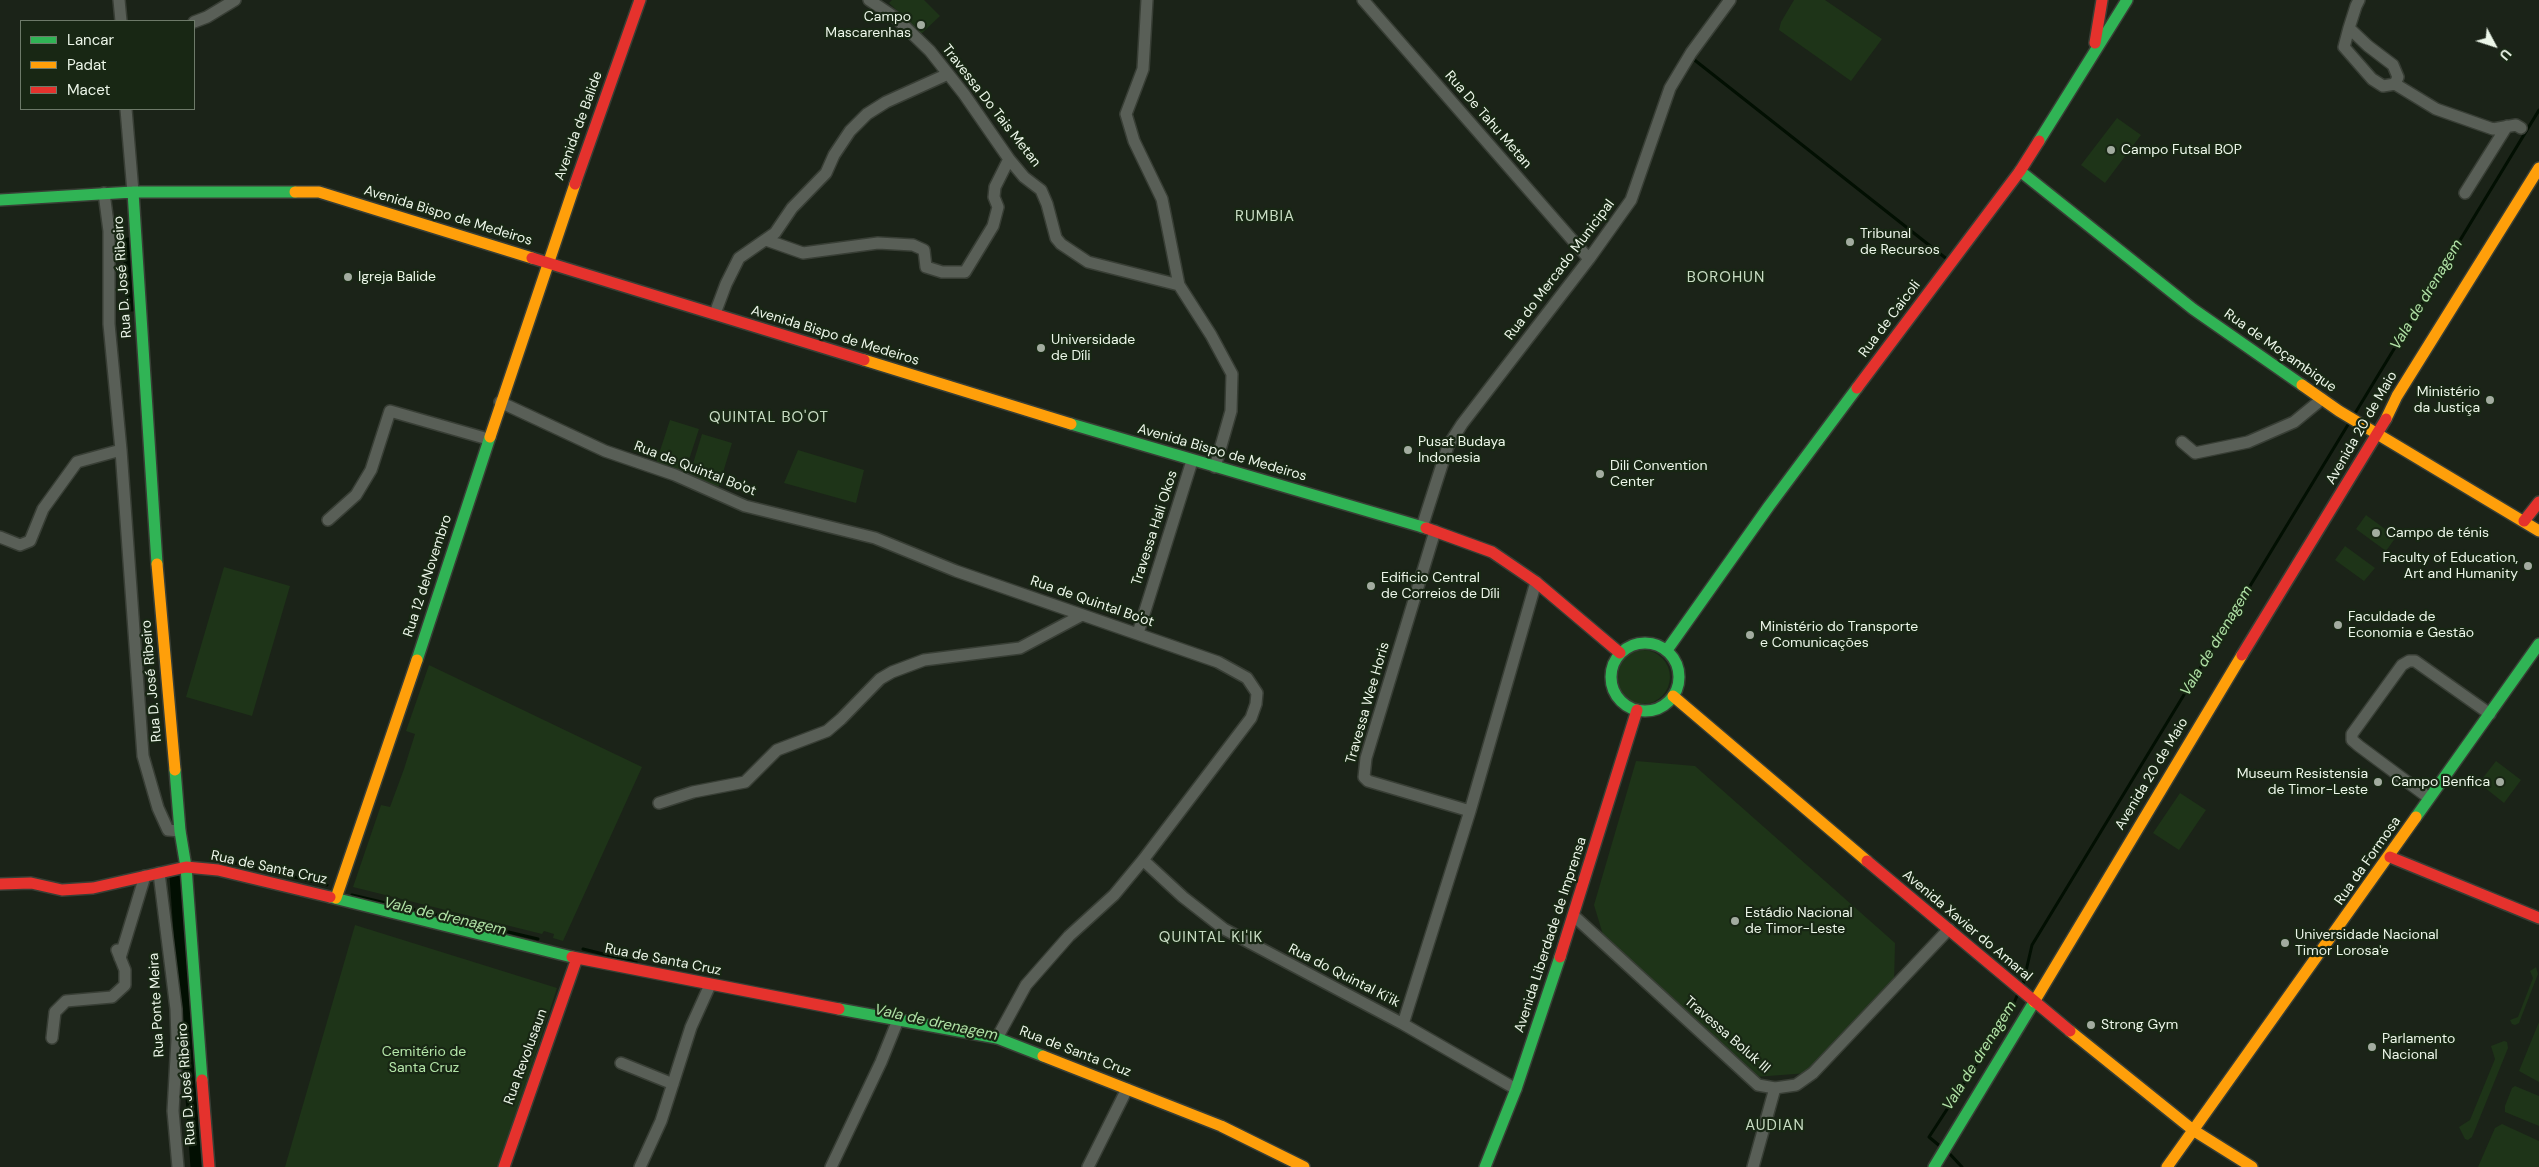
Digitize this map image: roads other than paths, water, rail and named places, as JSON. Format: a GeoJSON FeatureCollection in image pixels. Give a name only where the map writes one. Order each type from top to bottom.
{"type":"FeatureCollection","features":[{"type":"Feature","properties":{"kind":"main road","name":"Avenida de Balide"},"geometry":{"type":"LineString","coordinates":[[546,263],[640,0]]}},
{"type":"Feature","properties":{"kind":"main road"},"geometry":{"type":"LineString","coordinates":[[2091,57],[2100,25],[2102,0]]}},
{"type":"Feature","properties":{"kind":"main road","name":"Rua de Caicoli"},"geometry":{"type":"LineString","coordinates":[[1667,650],[1769,506],[2020,171],[2127,0]]}},
{"type":"Feature","properties":{"kind":"main road","name":"Avenida 20 de Maio"},"geometry":{"type":"LineString","coordinates":[[1934,1167],[2147,811],[2378,434],[2397,396],[2539,168]]}},
{"type":"Feature","properties":{"kind":"main road","name":"Rua de Moçambique"},"geometry":{"type":"LineString","coordinates":[[2020,171],[2193,310],[2339,410],[2539,531]]}},
{"type":"Feature","properties":{"kind":"main road","name":"Avenida Bispo de Medeiros"},"geometry":{"type":"LineString","coordinates":[[0,200],[133,192],[319,192],[1192,461],[1435,531],[1492,552],[1536,582],[1620,653]]}},
{"type":"Feature","properties":{"kind":"main road","name":"Rua D. José Ribeiro"},"geometry":{"type":"LineString","coordinates":[[133,192],[155,525],[180,831],[186,867],[209,1167]]}},
{"type":"Feature","properties":{"kind":"main road","name":"Rua 12 deNovembro"},"geometry":{"type":"LineString","coordinates":[[336,898],[386,756],[546,263]]}},
{"type":"Feature","properties":{"kind":"main road"},"geometry":{"type":"LineString","coordinates":[[2524,521],[2539,502]]}},
{"type":"Feature","properties":{"kind":"main road"},"geometry":{"type":"LineString","coordinates":[[1648,642],[1667,650],[1673,658],[1678,672],[1677,687],[1673,696],[1657,708],[1636,710],[1619,699],[1611,681],[1611,671],[1620,653],[1628,647],[1648,642]]}},
{"type":"Feature","properties":{"kind":"main road","name":"Rua da Formosa"},"geometry":{"type":"LineString","coordinates":[[2167,1167],[2390,857],[2429,798],[2539,644]]}},
{"type":"Feature","properties":{"kind":"main road","name":"Avenida Xavier do Amaral"},"geometry":{"type":"LineString","coordinates":[[1673,696],[2013,985],[2193,1130],[2252,1167]]}},
{"type":"Feature","properties":{"kind":"main road","name":"Avenida Liberdade de Imprensa"},"geometry":{"type":"LineString","coordinates":[[1485,1167],[1516,1089],[1574,916],[1636,710]]}},
{"type":"Feature","properties":{"kind":"main road"},"geometry":{"type":"LineString","coordinates":[[2390,857],[2539,918]]}},
{"type":"Feature","properties":{"kind":"main road","name":"Rua de Santa Cruz"},"geometry":{"type":"LineString","coordinates":[[0,884],[31,883],[62,890],[93,888],[186,867],[218,870],[577,958],[898,1020],[999,1034],[1127,1089],[1221,1126],[1304,1167]]}},
{"type":"Feature","properties":{"kind":"main road","name":"Rua Revolusaun"},"geometry":{"type":"LineString","coordinates":[[504,1167],[577,958]]}},
{"type":"Feature","properties":{"kind":"street"},"geometry":{"type":"LineString","coordinates":[[119,0],[121,20]]}},
{"type":"Feature","properties":{"kind":"street"},"geometry":{"type":"LineString","coordinates":[[195,22],[207,17],[234,0]]}},
{"type":"Feature","properties":{"kind":"street","name":"Travessa Do Tais Metan"},"geometry":{"type":"LineString","coordinates":[[869,0],[896,18],[918,38],[948,74],[1024,177],[1041,190],[1047,204],[1056,238],[1068,250],[1088,262],[1179,285]]}},
{"type":"Feature","properties":{"kind":"street"},"geometry":{"type":"LineString","coordinates":[[1148,0],[1143,69],[1126,114],[1134,141],[1162,199],[1179,285],[1211,335],[1232,374],[1231,410],[1215,467]]}},
{"type":"Feature","properties":{"kind":"street","name":"Rua De Tahu Metan"},"geometry":{"type":"LineString","coordinates":[[1363,0],[1589,259]]}},
{"type":"Feature","properties":{"kind":"street","name":"Rua do Mercado Municipal"},"geometry":{"type":"LineString","coordinates":[[1422,527],[1448,446],[1457,431],[1589,259],[1630,200],[1670,88],[1691,53],[1729,0]]}},
{"type":"Feature","properties":{"kind":"street"},"geometry":{"type":"LineString","coordinates":[[2360,0],[2344,47],[2372,79],[2383,86],[2395,84],[2436,109],[2493,129],[2516,124],[2521,128]]}},
{"type":"Feature","properties":{"kind":"street"},"geometry":{"type":"LineString","coordinates":[[2349,28],[2368,46],[2393,65],[2398,77],[2395,84]]}},
{"type":"Feature","properties":{"kind":"street"},"geometry":{"type":"LineString","coordinates":[[717,308],[739,258],[775,233],[792,208],[826,173],[834,155],[850,131],[867,114],[886,102],[948,74]]}},
{"type":"Feature","properties":{"kind":"street"},"geometry":{"type":"LineString","coordinates":[[126,110],[133,192]]}},
{"type":"Feature","properties":{"kind":"street"},"geometry":{"type":"LineString","coordinates":[[2465,193],[2507,126]]}},
{"type":"Feature","properties":{"kind":"street"},"geometry":{"type":"LineString","coordinates":[[766,240],[803,253],[878,243],[913,245],[924,250],[926,267],[942,272],[965,272],[993,226],[998,207],[994,198],[995,187],[1009,158]]}},
{"type":"Feature","properties":{"kind":"street"},"geometry":{"type":"LineString","coordinates":[[104,193],[109,231],[109,324],[121,450],[143,756],[158,808],[168,830],[180,831]]}},
{"type":"Feature","properties":{"kind":"street"},"geometry":{"type":"LineString","coordinates":[[2182,442],[2195,453],[2248,442],[2294,422],[2322,399]]}},
{"type":"Feature","properties":{"kind":"street","name":"Rua de Quintal Bo'ot"},"geometry":{"type":"LineString","coordinates":[[500,402],[605,450],[675,475],[745,506],[875,538],[956,571],[1218,662],[1247,678],[1257,693],[1256,704],[1251,718],[1143,860],[1114,895],[1069,936],[1026,984],[999,1034]]}},
{"type":"Feature","properties":{"kind":"street"},"geometry":{"type":"LineString","coordinates":[[328,520],[356,495],[371,470],[390,410],[488,439]]}},
{"type":"Feature","properties":{"kind":"street"},"geometry":{"type":"LineString","coordinates":[[0,537],[20,545],[30,541],[43,509],[77,462],[121,450]]}},
{"type":"Feature","properties":{"kind":"street","name":"Travessa Hali Okos"},"geometry":{"type":"LineString","coordinates":[[1138,633],[1192,461]]}},
{"type":"Feature","properties":{"kind":"street","name":"Travessa Wee Horis"},"geometry":{"type":"LineString","coordinates":[[1435,531],[1366,758],[1364,776],[1368,781],[1470,811]]}},
{"type":"Feature","properties":{"kind":"street"},"geometry":{"type":"LineString","coordinates":[[1403,1024],[1470,811],[1536,582]]}},
{"type":"Feature","properties":{"kind":"street"},"geometry":{"type":"LineString","coordinates":[[659,804],[693,792],[745,782],[777,750],[827,731],[842,719],[874,684],[892,672],[924,660],[1020,648],[1082,616]]}},
{"type":"Feature","properties":{"kind":"street"},"geometry":{"type":"LineString","coordinates":[[2429,798],[2352,740],[2352,734],[2402,665],[2409,661],[2415,661],[2490,714]]}},
{"type":"Feature","properties":{"kind":"street","name":"Rua do Quintal Ki'ik"},"geometry":{"type":"LineString","coordinates":[[1143,860],[1183,897],[1224,929],[1403,1024],[1516,1089]]}},
{"type":"Feature","properties":{"kind":"street","name":"Rua Ponte Meira"},"geometry":{"type":"LineString","coordinates":[[159,873],[176,1009],[178,1040],[173,1111],[178,1167]]}},
{"type":"Feature","properties":{"kind":"street"},"geometry":{"type":"LineString","coordinates":[[52,1038],[55,1012],[66,1001],[112,997],[120,992],[125,985],[125,970],[119,954],[145,876]]}},
{"type":"Feature","properties":{"kind":"street","name":"Travessa Boluk III"},"geometry":{"type":"LineString","coordinates":[[1574,916],[1758,1085],[1775,1088],[1796,1085],[1813,1073],[1949,929]]}},
{"type":"Feature","properties":{"kind":"street"},"geometry":{"type":"LineString","coordinates":[[640,1167],[673,1084],[691,1027],[710,985]]}},
{"type":"Feature","properties":{"kind":"street"},"geometry":{"type":"LineString","coordinates":[[830,1167],[881,1062],[898,1020]]}},
{"type":"Feature","properties":{"kind":"street"},"geometry":{"type":"LineString","coordinates":[[621,1063],[673,1084]]}},
{"type":"Feature","properties":{"kind":"street"},"geometry":{"type":"LineString","coordinates":[[1753,1167],[1775,1088]]}},
{"type":"Feature","properties":{"kind":"street"},"geometry":{"type":"LineString","coordinates":[[1088,1167],[1127,1089]]}},
{"type":"Feature","properties":{"kind":"waterway"},"geometry":{"type":"LineString","coordinates":[[1692,58],[1948,260]]}},
{"type":"Feature","properties":{"kind":"waterway","name":"Vala de drenagem"},"geometry":{"type":"LineString","coordinates":[[2354,415],[2539,110]]}},
{"type":"Feature","properties":{"kind":"waterway"},"geometry":{"type":"LineString","coordinates":[[128,243],[132,306]]}},
{"type":"Feature","properties":{"kind":"waterway","name":"Vala de drenagem"},"geometry":{"type":"LineString","coordinates":[[2023,984],[2032,945],[2349,423]]}},
{"type":"Feature","properties":{"kind":"waterway","name":"Vala de drenagem"},"geometry":{"type":"LineString","coordinates":[[227,861],[327,885]]}},
{"type":"Feature","properties":{"kind":"waterway"},"geometry":{"type":"LineString","coordinates":[[175,876],[196,1167]]}},
{"type":"Feature","properties":{"kind":"waterway","name":"Vala de drenagem"},"geometry":{"type":"LineString","coordinates":[[352,895],[538,939]]}},
{"type":"Feature","properties":{"kind":"waterway","name":"Vala de drenagem"},"geometry":{"type":"LineString","coordinates":[[583,949],[636,962]]}},
{"type":"Feature","properties":{"kind":"waterway","name":"Vala de drenagem"},"geometry":{"type":"LineString","coordinates":[[1941,1147],[1929,1137],[2009,1014],[2017,996]]}},
{"type":"Feature","properties":{"kind":"waterway","name":"Vala de drenagem"},"geometry":{"type":"LineString","coordinates":[[1948,1152],[1962,1167]]}},
{"type":"Feature","properties":{"kind":"place","name":"Campo Mascarenhas"},"geometry":{"type":"Point","coordinates":[921,25]}},
{"type":"Feature","properties":{"kind":"place","name":"Campo Futsal BOP"},"geometry":{"type":"Point","coordinates":[2111,150]}},
{"type":"Feature","properties":{"kind":"place","name":"Tribunal de Recursos"},"geometry":{"type":"Point","coordinates":[1850,242]}},
{"type":"Feature","properties":{"kind":"place","name":"Igreja Balide"},"geometry":{"type":"Point","coordinates":[348,277]}},
{"type":"Feature","properties":{"kind":"place","name":"Universidade de Díli"},"geometry":{"type":"Point","coordinates":[1041,348]}},
{"type":"Feature","properties":{"kind":"place","name":"Ministério da Justiça"},"geometry":{"type":"Point","coordinates":[2490,400]}},
{"type":"Feature","properties":{"kind":"place","name":"Pusat Budaya Indonesia"},"geometry":{"type":"Point","coordinates":[1408,450]}},
{"type":"Feature","properties":{"kind":"place","name":"Dili Convention Center"},"geometry":{"type":"Point","coordinates":[1600,474]}},
{"type":"Feature","properties":{"kind":"place","name":"Campo de ténis"},"geometry":{"type":"Point","coordinates":[2376,533]}},
{"type":"Feature","properties":{"kind":"place","name":"Faculty of Education, Art and Humanity"},"geometry":{"type":"Point","coordinates":[2528,566]}},
{"type":"Feature","properties":{"kind":"place","name":"Edificio Central de Correios de Díli"},"geometry":{"type":"Point","coordinates":[1371,586]}},
{"type":"Feature","properties":{"kind":"place","name":"Faculdade de Economia e Gestão"},"geometry":{"type":"Point","coordinates":[2338,625]}},
{"type":"Feature","properties":{"kind":"place","name":"Ministério do Transporte e Comunicações"},"geometry":{"type":"Point","coordinates":[1750,635]}},
{"type":"Feature","properties":{"kind":"place","name":"Museum Resistensia de Timor-Leste"},"geometry":{"type":"Point","coordinates":[2378,782]}},
{"type":"Feature","properties":{"kind":"place","name":"Campo Benfica"},"geometry":{"type":"Point","coordinates":[2500,782]}},
{"type":"Feature","properties":{"kind":"place","name":"Estádio Nacional de Timor-Leste"},"geometry":{"type":"Point","coordinates":[1735,921]}},
{"type":"Feature","properties":{"kind":"place","name":"Universidade Nacional Timor Lorosa'e"},"geometry":{"type":"Point","coordinates":[2285,943]}},
{"type":"Feature","properties":{"kind":"place","name":"Strong Gym"},"geometry":{"type":"Point","coordinates":[2091,1025]}},
{"type":"Feature","properties":{"kind":"place","name":"Parlamento Nacional"},"geometry":{"type":"Point","coordinates":[2372,1047]}},
{"type":"Feature","properties":{"kind":"district","name":"RUMBIA"},"geometry":{"type":"Point","coordinates":[1265,217]}},
{"type":"Feature","properties":{"kind":"district","name":"BOROHUN"},"geometry":{"type":"Point","coordinates":[1726,278]}},
{"type":"Feature","properties":{"kind":"district","name":"QUINTAL BO'OT"},"geometry":{"type":"Point","coordinates":[769,418]}},
{"type":"Feature","properties":{"kind":"district","name":"QUINTAL KI'IK"},"geometry":{"type":"Point","coordinates":[1211,938]}},
{"type":"Feature","properties":{"kind":"district","name":"AUDIAN"},"geometry":{"type":"Point","coordinates":[1775,1126]}},
{"type":"Feature","properties":{"kind":"park label","name":"Cemitério de Santa Cruz"},"geometry":{"type":"Point","coordinates":[424,1060]}}]}
